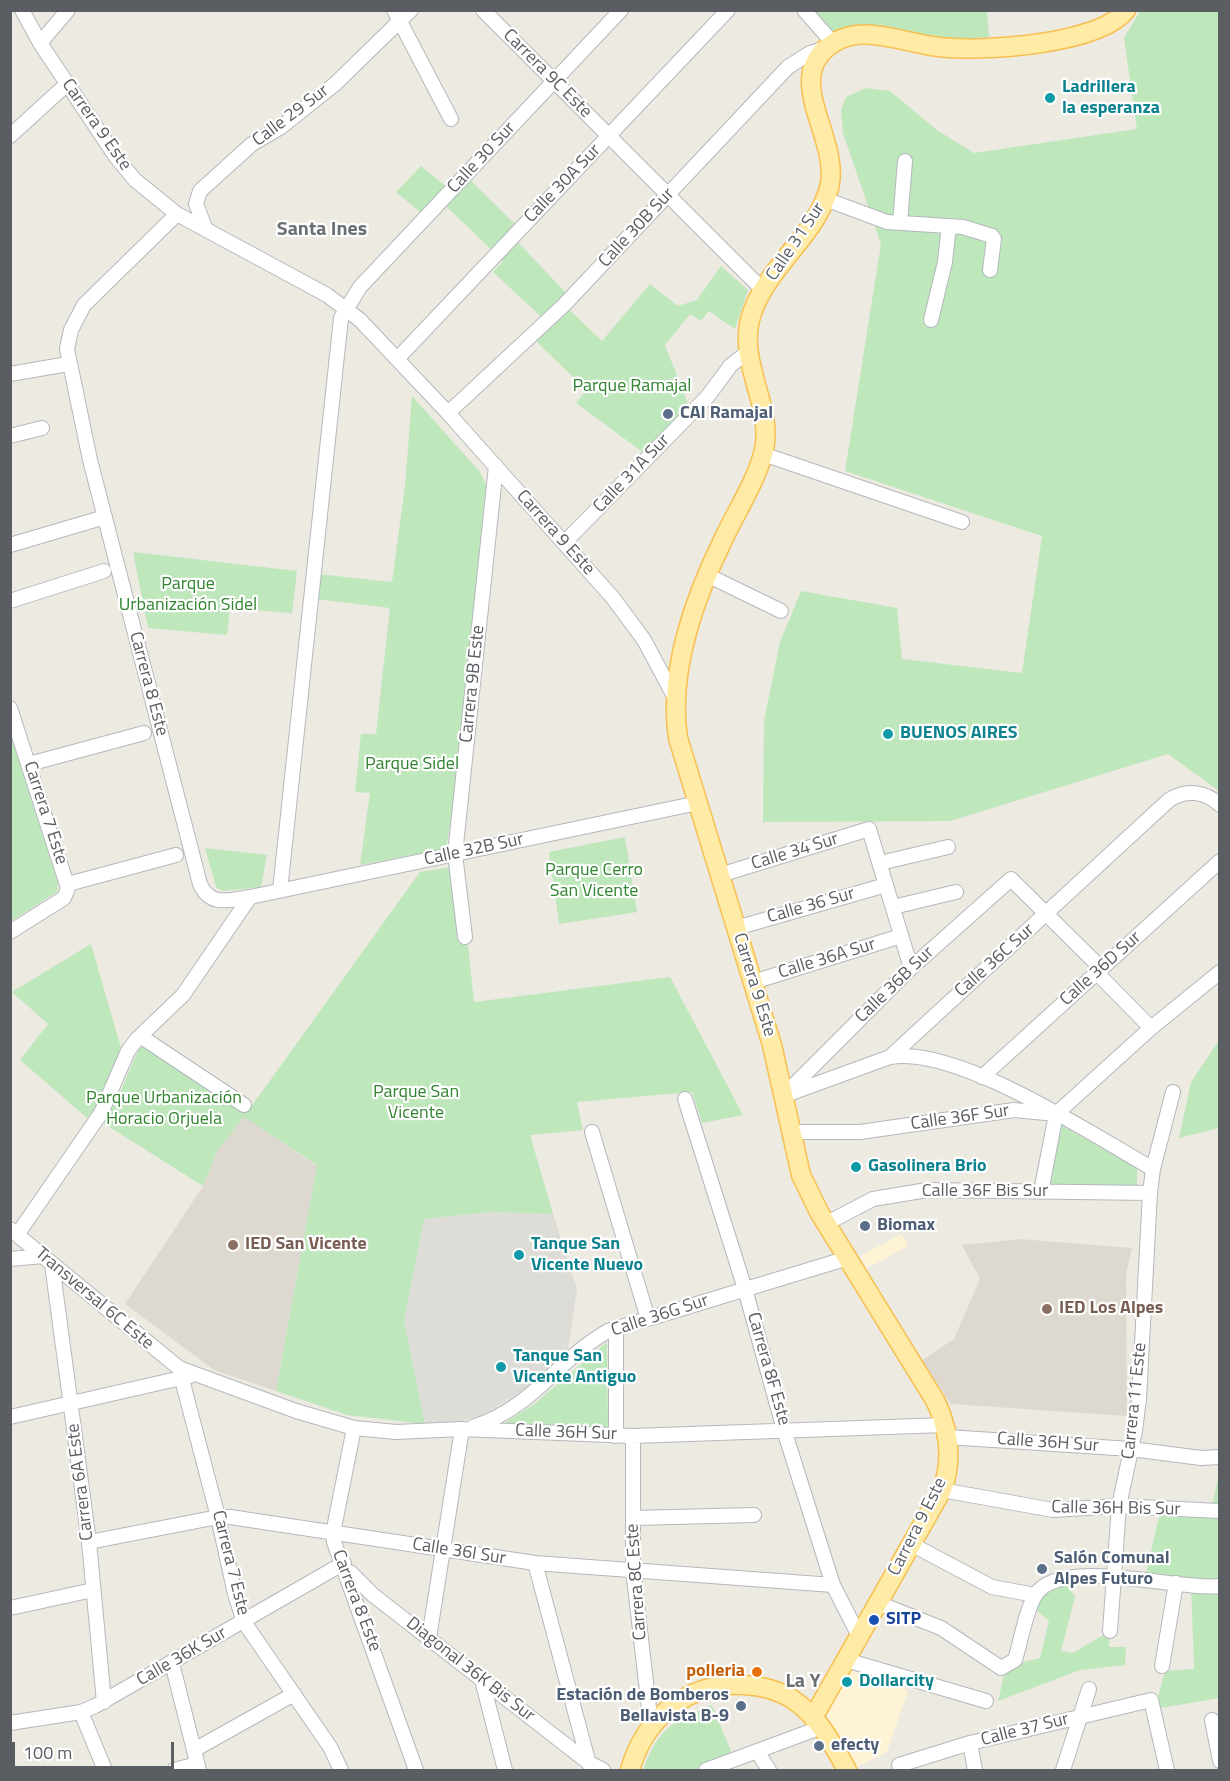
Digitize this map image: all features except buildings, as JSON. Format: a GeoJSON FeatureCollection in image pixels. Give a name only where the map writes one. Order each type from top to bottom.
{"type":"FeatureCollection","features":[{"type":"Feature","properties":{"kind":"main road"},"geometry":{"type":"LineString","coordinates":[[830,46],[848,36],[864,35],[937,47],[995,48],[1090,33],[1110,25],[1126,10]]}},
{"type":"Feature","properties":{"kind":"main road","name":"Calle 31 Sur"},"geometry":{"type":"LineString","coordinates":[[675,698],[687,635],[707,575],[763,454],[765,427],[748,352],[749,326],[763,290],[815,219],[825,199],[832,166],[812,99],[810,83],[813,68],[830,46]]}},
{"type":"Feature","properties":{"kind":"main road","name":"Carrera 9 Este"},"geometry":{"type":"LineString","coordinates":[[675,698],[678,738],[772,1045],[801,1174],[826,1223],[936,1402],[946,1431],[948,1467],[942,1490],[846,1660],[818,1722]]}},
{"type":"Feature","properties":{"kind":"main road"},"geometry":{"type":"LineString","coordinates":[[630,1770],[640,1742],[651,1726],[684,1697],[699,1690],[730,1685],[756,1686],[779,1692],[818,1722],[847,1770]]}},
{"type":"Feature","properties":{"kind":"street","name":"Carrera 9 Este"},"geometry":{"type":"LineString","coordinates":[[22,10],[40,43],[129,173],[154,197],[177,214],[327,295],[347,309],[398,358],[564,543],[638,631],[675,698]]}},
{"type":"Feature","properties":{"kind":"street"},"geometry":{"type":"LineString","coordinates":[[40,43],[68,10]]}},
{"type":"Feature","properties":{"kind":"street","name":"Calle 29 Sur"},"geometry":{"type":"LineString","coordinates":[[206,230],[196,204],[200,192],[252,144],[281,127],[335,84],[396,16],[411,10]]}},
{"type":"Feature","properties":{"kind":"street","name":"Carrera 9C Este"},"geometry":{"type":"LineString","coordinates":[[483,10],[763,290]]}},
{"type":"Feature","properties":{"kind":"street","name":"Calle 30 Sur"},"geometry":{"type":"LineString","coordinates":[[347,309],[360,287],[621,10]]}},
{"type":"Feature","properties":{"kind":"street","name":"Calle 30A Sur"},"geometry":{"type":"LineString","coordinates":[[398,358],[728,10]]}},
{"type":"Feature","properties":{"kind":"street"},"geometry":{"type":"LineString","coordinates":[[804,10],[830,46]]}},
{"type":"Feature","properties":{"kind":"street"},"geometry":{"type":"LineString","coordinates":[[396,16],[451,119]]}},
{"type":"Feature","properties":{"kind":"street","name":"Calle 30B Sur"},"geometry":{"type":"LineString","coordinates":[[448,413],[539,330],[788,68],[810,53],[830,46]]}},
{"type":"Feature","properties":{"kind":"street"},"geometry":{"type":"LineString","coordinates":[[10,136],[67,84]]}},
{"type":"Feature","properties":{"kind":"street"},"geometry":{"type":"LineString","coordinates":[[900,223],[905,161]]}},
{"type":"Feature","properties":{"kind":"street"},"geometry":{"type":"LineString","coordinates":[[825,199],[887,222],[963,227],[992,236],[994,239],[990,270]]}},
{"type":"Feature","properties":{"kind":"street","name":"Carrera 8 Este"},"geometry":{"type":"LineString","coordinates":[[177,214],[91,297],[75,321],[67,349],[68,364],[200,884],[206,896],[213,900],[250,897]]}},
{"type":"Feature","properties":{"kind":"street"},"geometry":{"type":"LineString","coordinates":[[931,320],[945,262],[949,226]]}},
{"type":"Feature","properties":{"kind":"street"},"geometry":{"type":"LineString","coordinates":[[280,890],[338,340],[341,318],[347,309]]}},
{"type":"Feature","properties":{"kind":"street","name":"Calle 31A Sur"},"geometry":{"type":"LineString","coordinates":[[564,543],[708,396],[731,365],[748,352]]}},
{"type":"Feature","properties":{"kind":"street"},"geometry":{"type":"LineString","coordinates":[[10,374],[68,364]]}},
{"type":"Feature","properties":{"kind":"street"},"geometry":{"type":"LineString","coordinates":[[10,436],[42,428]]}},
{"type":"Feature","properties":{"kind":"street"},"geometry":{"type":"LineString","coordinates":[[763,454],[962,522]]}},
{"type":"Feature","properties":{"kind":"street","name":"Carrera 9B Este"},"geometry":{"type":"LineString","coordinates":[[465,937],[455,854],[496,466]]}},
{"type":"Feature","properties":{"kind":"street"},"geometry":{"type":"LineString","coordinates":[[10,546],[105,517]]}},
{"type":"Feature","properties":{"kind":"street"},"geometry":{"type":"LineString","coordinates":[[10,601],[104,571]]}},
{"type":"Feature","properties":{"kind":"street"},"geometry":{"type":"LineString","coordinates":[[707,575],[781,611]]}},
{"type":"Feature","properties":{"kind":"street","name":"Carrera 7 Este"},"geometry":{"type":"LineString","coordinates":[[10,708],[68,884]]}},
{"type":"Feature","properties":{"kind":"street"},"geometry":{"type":"LineString","coordinates":[[29,764],[144,733]]}},
{"type":"Feature","properties":{"kind":"street","name":"Calle 36C Sur"},"geometry":{"type":"LineString","coordinates":[[783,1096],[890,1057],[1169,800],[1186,793],[1204,794],[1220,805]]}},
{"type":"Feature","properties":{"kind":"street","name":"Calle 32B Sur"},"geometry":{"type":"LineString","coordinates":[[250,897],[698,803]]}},
{"type":"Feature","properties":{"kind":"street","name":"Calle 34 Sur"},"geometry":{"type":"LineString","coordinates":[[720,875],[869,829],[879,863]]}},
{"type":"Feature","properties":{"kind":"street"},"geometry":{"type":"LineString","coordinates":[[910,968],[879,863],[948,847]]}},
{"type":"Feature","properties":{"kind":"street"},"geometry":{"type":"LineString","coordinates":[[10,932],[64,898],[68,884],[176,855]]}},
{"type":"Feature","properties":{"kind":"street","name":"Calle 36D Sur"},"geometry":{"type":"LineString","coordinates":[[982,1077],[1220,861]]}},
{"type":"Feature","properties":{"kind":"street","name":"Calle 36B Sur"},"geometry":{"type":"LineString","coordinates":[[783,1096],[910,968],[1011,879],[1047,914]]}},
{"type":"Feature","properties":{"kind":"street","name":"Calle 36 Sur"},"geometry":{"type":"LineString","coordinates":[[736,928],[886,885]]}},
{"type":"Feature","properties":{"kind":"street"},"geometry":{"type":"LineString","coordinates":[[893,907],[956,892]]}},
{"type":"Feature","properties":{"kind":"street"},"geometry":{"type":"LineString","coordinates":[[14,1232],[102,1113],[128,1051],[190,986],[250,897]]}},
{"type":"Feature","properties":{"kind":"street"},"geometry":{"type":"LineString","coordinates":[[1047,914],[1151,1028]]}},
{"type":"Feature","properties":{"kind":"street","name":"Calle 36A Sur"},"geometry":{"type":"LineString","coordinates":[[753,981],[901,936]]}},
{"type":"Feature","properties":{"kind":"street"},"geometry":{"type":"LineString","coordinates":[[1041,1192],[1056,1114],[1151,1028],[1220,972]]}},
{"type":"Feature","properties":{"kind":"street"},"geometry":{"type":"LineString","coordinates":[[140,1036],[244,1105]]}},
{"type":"Feature","properties":{"kind":"street"},"geometry":{"type":"LineString","coordinates":[[890,1057],[924,1057],[982,1077],[1056,1114],[1153,1169]]}},
{"type":"Feature","properties":{"kind":"street","name":"Carrera 11 Este"},"geometry":{"type":"LineString","coordinates":[[1110,1631],[1119,1506],[1139,1399],[1150,1193],[1153,1169],[1173,1092]]}},
{"type":"Feature","properties":{"kind":"street","name":"Carrera 8F Este"},"geometry":{"type":"LineString","coordinates":[[685,1099],[745,1289],[784,1430],[833,1585],[859,1636]]}},
{"type":"Feature","properties":{"kind":"street","name":"Calle 36F Sur"},"geometry":{"type":"LineString","coordinates":[[791,1132],[860,1132],[1014,1110],[1056,1114]]}},
{"type":"Feature","properties":{"kind":"street"},"geometry":{"type":"LineString","coordinates":[[592,1132],[648,1319]]}},
{"type":"Feature","properties":{"kind":"street","name":"Calle 36F Bis Sur"},"geometry":{"type":"LineString","coordinates":[[826,1223],[864,1203],[891,1194],[950,1189],[1150,1193]]}},
{"type":"Feature","properties":{"kind":"street","name":"Transversal 6C Este"},"geometry":{"type":"LineString","coordinates":[[14,1232],[180,1372]]}},
{"type":"Feature","properties":{"kind":"street","name":"Calle 36G Sur"},"geometry":{"type":"LineString","coordinates":[[462,1429],[486,1422],[522,1403],[589,1343],[616,1328],[848,1258]]}},
{"type":"Feature","properties":{"kind":"street"},"geometry":{"type":"LineString","coordinates":[[10,1259],[48,1260]]}},
{"type":"Feature","properties":{"kind":"street","name":"Carrera 6A Este"},"geometry":{"type":"LineString","coordinates":[[48,1260],[72,1403],[89,1542],[104,1702]]}},
{"type":"Feature","properties":{"kind":"street"},"geometry":{"type":"LineString","coordinates":[[616,1328],[616,1436]]}},
{"type":"Feature","properties":{"kind":"street"},"geometry":{"type":"LineString","coordinates":[[10,1417],[72,1403],[180,1372]]}},
{"type":"Feature","properties":{"kind":"street","name":"Carrera 7 Este"},"geometry":{"type":"LineString","coordinates":[[180,1372],[244,1622],[294,1694],[340,1767]]}},
{"type":"Feature","properties":{"kind":"street","name":"Calle 36H Sur"},"geometry":{"type":"LineString","coordinates":[[180,1372],[197,1375],[354,1428],[417,1432],[462,1429],[616,1436],[784,1430],[946,1431],[1201,1458],[1220,1457]]}},
{"type":"Feature","properties":{"kind":"street","name":"Carrera 8 Este"},"geometry":{"type":"LineString","coordinates":[[354,1428],[333,1533],[416,1770]]}},
{"type":"Feature","properties":{"kind":"street"},"geometry":{"type":"LineString","coordinates":[[429,1638],[445,1550],[462,1429]]}},
{"type":"Feature","properties":{"kind":"street","name":"Carrera 8C Este"},"geometry":{"type":"LineString","coordinates":[[633,1436],[633,1569],[651,1726]]}},
{"type":"Feature","properties":{"kind":"street","name":"Calle 36H Bis Sur"},"geometry":{"type":"LineString","coordinates":[[942,1490],[1053,1510],[1119,1506],[1220,1511]]}},
{"type":"Feature","properties":{"kind":"street"},"geometry":{"type":"LineString","coordinates":[[633,1518],[754,1515]]}},
{"type":"Feature","properties":{"kind":"street","name":"Calle 36I Sur"},"geometry":{"type":"LineString","coordinates":[[89,1542],[218,1517],[535,1563],[833,1585]]}},
{"type":"Feature","properties":{"kind":"street"},"geometry":{"type":"LineString","coordinates":[[911,1544],[992,1587],[1035,1595]]}},
{"type":"Feature","properties":{"kind":"street","name":"Calle 36K Sur"},"geometry":{"type":"LineString","coordinates":[[10,1723],[81,1712],[104,1702],[344,1563]]}},
{"type":"Feature","properties":{"kind":"street","name":"Diagonal 36K Bis Sur"},"geometry":{"type":"LineString","coordinates":[[344,1563],[373,1595],[590,1767],[603,1770]]}},
{"type":"Feature","properties":{"kind":"street"},"geometry":{"type":"LineString","coordinates":[[535,1563],[590,1767]]}},
{"type":"Feature","properties":{"kind":"street"},"geometry":{"type":"LineString","coordinates":[[878,1603],[941,1628],[994,1665],[1005,1667],[1015,1660],[1035,1595],[1048,1583],[1063,1578],[1114,1577],[1176,1583],[1193,1587],[1220,1586]]}},
{"type":"Feature","properties":{"kind":"street"},"geometry":{"type":"LineString","coordinates":[[1162,1666],[1176,1583]]}},
{"type":"Feature","properties":{"kind":"street"},"geometry":{"type":"LineString","coordinates":[[10,1608],[93,1590]]}},
{"type":"Feature","properties":{"kind":"street"},"geometry":{"type":"LineString","coordinates":[[846,1660],[986,1701]]}},
{"type":"Feature","properties":{"kind":"street"},"geometry":{"type":"LineString","coordinates":[[172,1663],[198,1767],[174,1770]]}},
{"type":"Feature","properties":{"kind":"street"},"geometry":{"type":"LineString","coordinates":[[482,1680],[505,1770]]}},
{"type":"Feature","properties":{"kind":"street"},"geometry":{"type":"LineString","coordinates":[[1063,1770],[1089,1689]]}},
{"type":"Feature","properties":{"kind":"street"},"geometry":{"type":"LineString","coordinates":[[194,1750],[294,1694]]}},
{"type":"Feature","properties":{"kind":"street","name":"Calle 37 Sur"},"geometry":{"type":"LineString","coordinates":[[899,1765],[970,1743],[1151,1700],[1167,1770]]}},
{"type":"Feature","properties":{"kind":"street"},"geometry":{"type":"LineString","coordinates":[[81,1712],[105,1770]]}},
{"type":"Feature","properties":{"kind":"street"},"geometry":{"type":"LineString","coordinates":[[1212,1720],[1220,1761]]}},
{"type":"Feature","properties":{"kind":"street"},"geometry":{"type":"LineString","coordinates":[[706,1770],[757,1751],[818,1722]]}},
{"type":"Feature","properties":{"kind":"street"},"geometry":{"type":"LineString","coordinates":[[970,1743],[975,1770]]}},
{"type":"Feature","properties":{"kind":"street"},"geometry":{"type":"LineString","coordinates":[[757,1751],[768,1770]]}},
{"type":"Feature","properties":{"kind":"street"},"geometry":{"type":"LineString","coordinates":[[325,1770],[340,1767]]}},
{"type":"Feature","properties":{"kind":"shaded area","name":"IED San Vicente"},"geometry":{"type":"Polygon","coordinates":[[[244,1116],[317,1166],[276,1391],[214,1370],[125,1304],[203,1186],[217,1151],[244,1116]]]}},
{"type":"Feature","properties":{"kind":"shaded area"},"geometry":{"type":"Polygon","coordinates":[[[490,1212],[553,1214],[577,1289],[568,1349],[526,1389],[482,1415],[456,1423],[425,1424],[404,1321],[424,1219],[490,1212]]]}},
{"type":"Feature","properties":{"kind":"shaded area"},"geometry":{"type":"Polygon","coordinates":[[[902,1234],[908,1246],[867,1268],[860,1256],[902,1234]]]}},
{"type":"Feature","properties":{"kind":"shaded area","name":"IED Los Alpes"},"geometry":{"type":"Polygon","coordinates":[[[1020,1239],[1132,1248],[1126,1275],[1127,1416],[951,1404],[921,1361],[954,1339],[980,1279],[962,1245],[1020,1239]]]}},
{"type":"Feature","properties":{"kind":"shaded area"},"geometry":{"type":"Polygon","coordinates":[[[850,1670],[908,1691],[887,1752],[855,1768],[827,1715],[850,1670]]]}},
{"type":"Feature","properties":{"kind":"green space"},"geometry":{"type":"Polygon","coordinates":[[[812,11],[987,11],[989,37],[955,39],[897,30],[833,34],[812,11]]]}},
{"type":"Feature","properties":{"kind":"green space"},"geometry":{"type":"Polygon","coordinates":[[[1140,11],[1219,11],[1219,791],[1168,754],[950,821],[763,822],[764,721],[780,642],[801,591],[897,608],[902,659],[1022,673],[1042,536],[845,471],[881,244],[843,133],[841,110],[846,97],[866,88],[890,91],[937,130],[974,153],[1137,129],[1124,38],[1140,11]]]}},
{"type":"Feature","properties":{"kind":"green space","name":"Parque Ramajal"},"geometry":{"type":"Polygon","coordinates":[[[421,166],[448,188],[462,172],[520,229],[513,237],[566,293],[559,300],[602,341],[650,284],[678,306],[697,300],[721,266],[748,290],[735,329],[709,311],[701,321],[690,314],[665,345],[690,409],[644,453],[576,403],[586,390],[536,341],[551,326],[493,272],[503,261],[447,207],[432,222],[396,192],[421,166]]]}},
{"type":"Feature","properties":{"kind":"green space","name":"Parque Sidel"},"geometry":{"type":"Polygon","coordinates":[[[412,396],[480,472],[486,485],[458,775],[447,844],[443,849],[360,865],[370,793],[355,792],[361,734],[376,734],[390,608],[315,599],[318,574],[392,582],[405,486],[412,396]]]}},
{"type":"Feature","properties":{"kind":"green space","name":"Parque Urbanización Sidel"},"geometry":{"type":"Polygon","coordinates":[[[133,552],[297,571],[292,613],[230,608],[227,635],[148,628],[133,552]]]}},
{"type":"Feature","properties":{"kind":"green space"},"geometry":{"type":"Polygon","coordinates":[[[11,737],[58,883],[57,892],[11,921],[11,737]]]}},
{"type":"Feature","properties":{"kind":"green space","name":"Parque Cerro San Vicente"},"geometry":{"type":"Polygon","coordinates":[[[625,837],[637,912],[559,924],[549,852],[625,837]]]}},
{"type":"Feature","properties":{"kind":"green space"},"geometry":{"type":"Polygon","coordinates":[[[205,848],[267,855],[261,887],[222,891],[216,887],[205,848]]]}},
{"type":"Feature","properties":{"kind":"green space","name":"Parque San Vicente"},"geometry":{"type":"Polygon","coordinates":[[[452,867],[467,936],[474,1002],[670,977],[743,1115],[702,1123],[692,1092],[577,1102],[583,1130],[530,1135],[553,1214],[490,1212],[424,1219],[404,1321],[425,1424],[347,1415],[276,1391],[317,1165],[244,1117],[217,1151],[203,1186],[103,1123],[119,1095],[141,1044],[248,1111],[420,872],[452,867]]]}},
{"type":"Feature","properties":{"kind":"green space","name":"Parque Urbanización Horacio Orjuela"},"geometry":{"type":"Polygon","coordinates":[[[91,944],[121,1048],[106,1094],[87,1118],[20,1060],[48,1024],[12,992],[91,944]]]}},
{"type":"Feature","properties":{"kind":"green space"},"geometry":{"type":"Polygon","coordinates":[[[1219,1040],[1219,1128],[1179,1138],[1191,1082],[1219,1040]]]}},
{"type":"Feature","properties":{"kind":"green space"},"geometry":{"type":"Polygon","coordinates":[[[1061,1125],[1137,1168],[1137,1188],[1048,1184],[1061,1125]]]}},
{"type":"Feature","properties":{"kind":"green space"},"geometry":{"type":"Polygon","coordinates":[[[607,1342],[608,1430],[498,1427],[533,1405],[607,1342]]]}},
{"type":"Feature","properties":{"kind":"green space"},"geometry":{"type":"Polygon","coordinates":[[[1219,1473],[1219,1698],[1155,1709],[1165,1671],[1194,1669],[1191,1582],[1146,1573],[1160,1512],[1210,1516],[1219,1473]]]}},
{"type":"Feature","properties":{"kind":"green space"},"geometry":{"type":"Polygon","coordinates":[[[1065,1582],[1075,1597],[1061,1651],[1073,1653],[1110,1631],[1109,1647],[1126,1647],[1125,1665],[1080,1670],[998,1701],[1005,1671],[1019,1663],[1040,1658],[1049,1621],[1037,1611],[1046,1592],[1065,1582]]]}},
{"type":"Feature","properties":{"kind":"green space"},"geometry":{"type":"Polygon","coordinates":[[[712,1705],[733,1756],[696,1770],[643,1770],[654,1745],[668,1728],[686,1716],[712,1705]]]}},
{"type":"Feature","properties":{"kind":"place","name":"Ladrillera la esperanza"},"geometry":{"type":"Point","coordinates":[1050,98]}},
{"type":"Feature","properties":{"kind":"place","name":"CAI Ramajal"},"geometry":{"type":"Point","coordinates":[668,414]}},
{"type":"Feature","properties":{"kind":"place","name":"BUENOS AIRES"},"geometry":{"type":"Point","coordinates":[888,734]}},
{"type":"Feature","properties":{"kind":"place","name":"Gasolinera Brio"},"geometry":{"type":"Point","coordinates":[856,1167]}},
{"type":"Feature","properties":{"kind":"place","name":"Biomax"},"geometry":{"type":"Point","coordinates":[865,1226]}},
{"type":"Feature","properties":{"kind":"place","name":"IED San Vicente"},"geometry":{"type":"Point","coordinates":[233,1245]}},
{"type":"Feature","properties":{"kind":"place","name":"Tanque San Vicente Nuevo"},"geometry":{"type":"Point","coordinates":[519,1255]}},
{"type":"Feature","properties":{"kind":"place","name":"IED Los Alpes"},"geometry":{"type":"Point","coordinates":[1047,1309]}},
{"type":"Feature","properties":{"kind":"place","name":"Tanque San Vicente Antiguo"},"geometry":{"type":"Point","coordinates":[501,1367]}},
{"type":"Feature","properties":{"kind":"place","name":"Salón Comunal Alpes Futuro"},"geometry":{"type":"Point","coordinates":[1042,1569]}},
{"type":"Feature","properties":{"kind":"place","name":"SITP"},"geometry":{"type":"Point","coordinates":[874,1620]}},
{"type":"Feature","properties":{"kind":"place","name":"polleria"},"geometry":{"type":"Point","coordinates":[757,1672]}},
{"type":"Feature","properties":{"kind":"place","name":"Dollarcity"},"geometry":{"type":"Point","coordinates":[847,1682]}},
{"type":"Feature","properties":{"kind":"place","name":"Estación de Bomberos Bellavista B-9"},"geometry":{"type":"Point","coordinates":[741,1706]}},
{"type":"Feature","properties":{"kind":"place","name":"efecty"},"geometry":{"type":"Point","coordinates":[819,1746]}},
{"type":"Feature","properties":{"kind":"district","name":"Santa Ines"},"geometry":{"type":"Point","coordinates":[322,230]}},
{"type":"Feature","properties":{"kind":"district","name":"La Y"},"geometry":{"type":"Point","coordinates":[803,1682]}}]}
